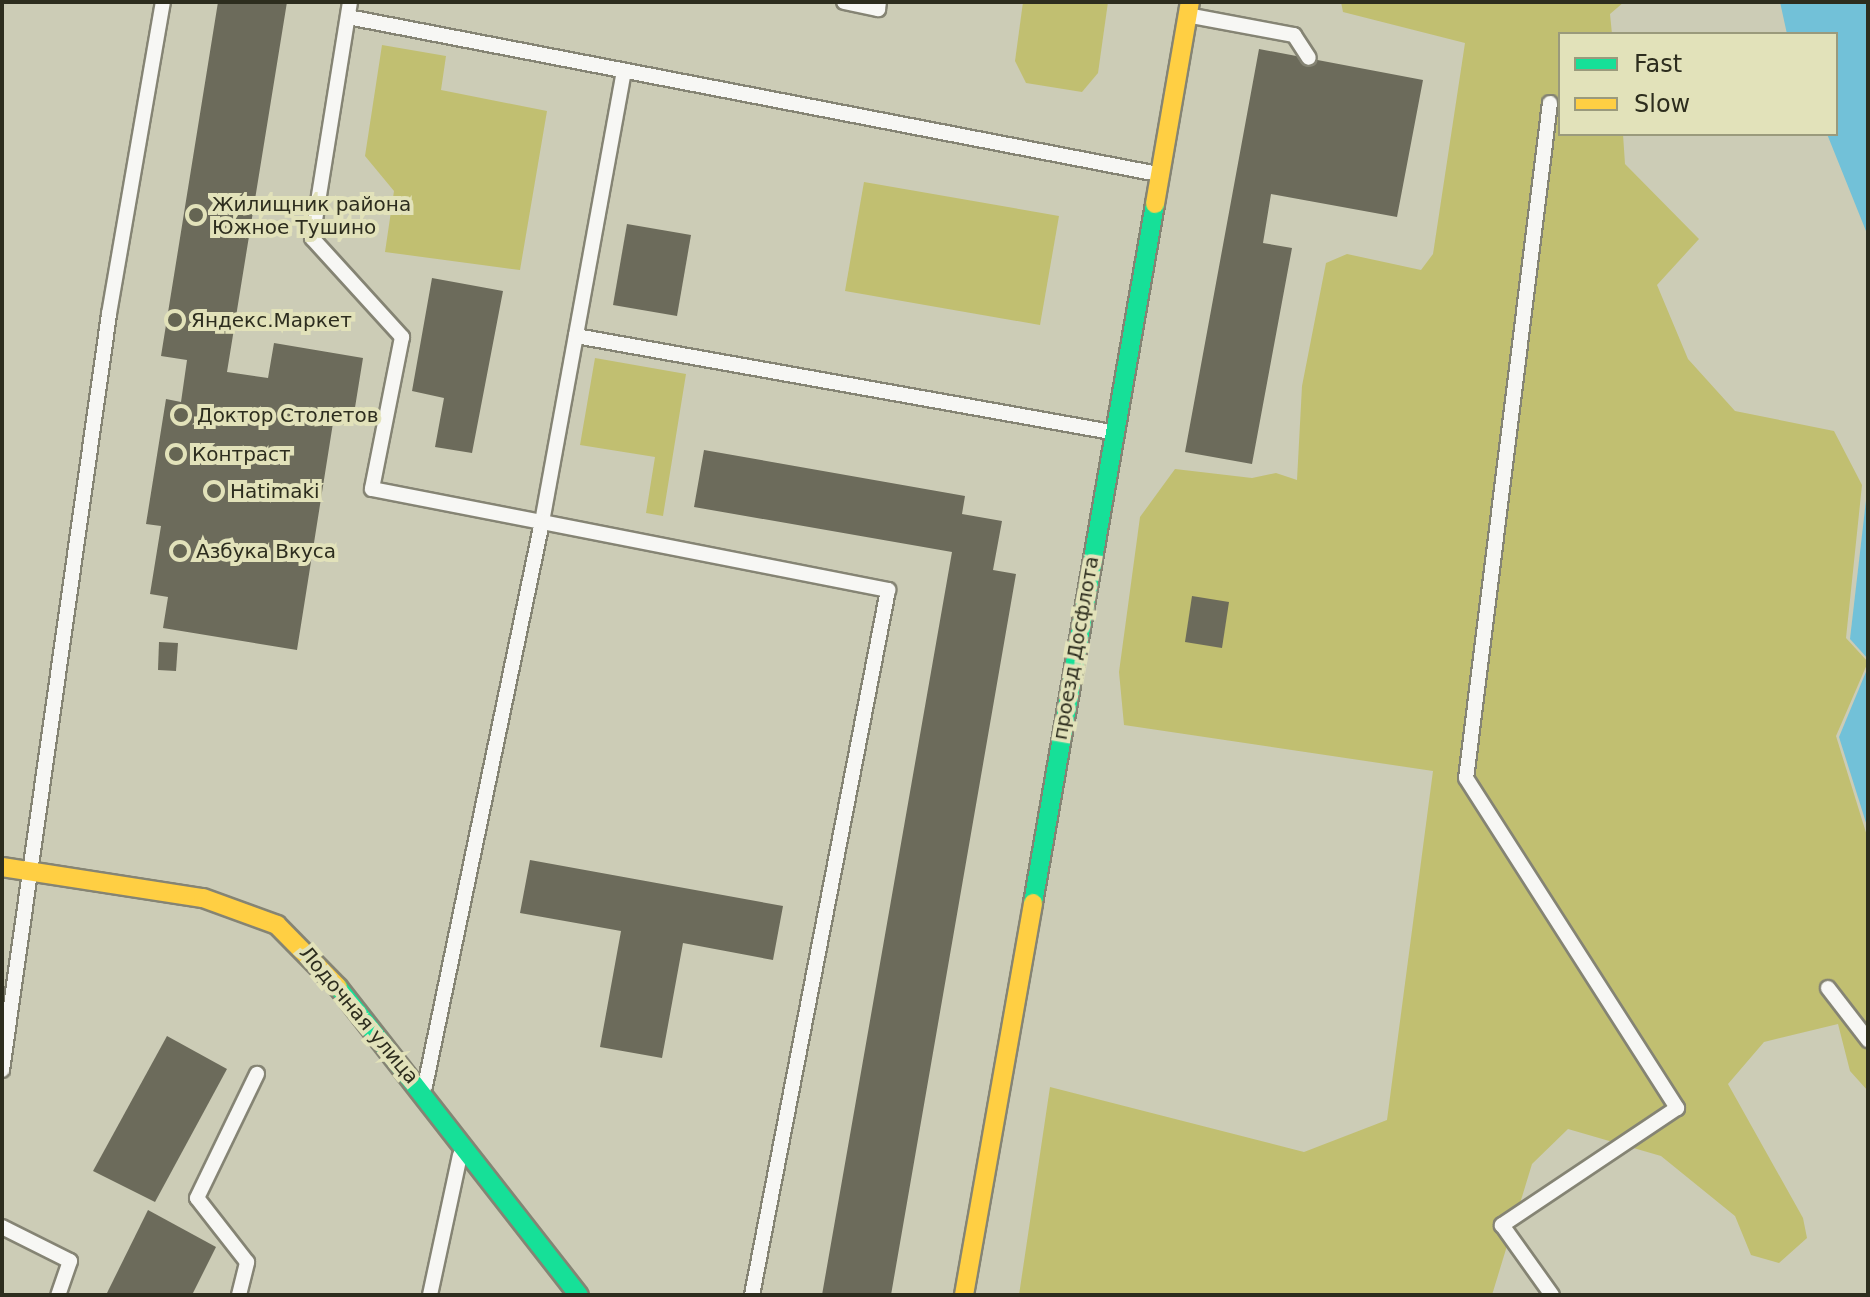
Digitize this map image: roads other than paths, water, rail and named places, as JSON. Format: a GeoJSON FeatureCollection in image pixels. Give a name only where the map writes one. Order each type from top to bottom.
{"type":"FeatureCollection","features":[{"type":"Feature","properties":{"kind":"street","name":"проезд Досфлота"},"geometry":{"type":"LineString","coordinates":[[964,1295],[1189,9]]}},
{"type":"Feature","properties":{"kind":"street","name":"Лодочная улица"},"geometry":{"type":"LineString","coordinates":[[2,867],[203,898],[277,925],[304,947],[463,1143],[579,1295]]}},
{"type":"Feature","properties":{"kind":"lane"},"geometry":{"type":"LineString","coordinates":[[2,1070],[26,870],[163,2]]}},
{"type":"Feature","properties":{"kind":"lane"},"geometry":{"type":"LineString","coordinates":[[350,2],[312,238],[402,337],[372,489],[888,590],[752,1295]]}},
{"type":"Feature","properties":{"kind":"lane"},"geometry":{"type":"LineString","coordinates":[[844,2],[878,9],[879,2]]}},
{"type":"Feature","properties":{"kind":"lane"},"geometry":{"type":"LineString","coordinates":[[1189,9],[1294,35],[1309,58]]}},
{"type":"Feature","properties":{"kind":"lane"},"geometry":{"type":"LineString","coordinates":[[348,17],[1162,175]]}},
{"type":"Feature","properties":{"kind":"lane"},"geometry":{"type":"LineString","coordinates":[[423,1093],[542,522],[624,71]]}},
{"type":"Feature","properties":{"kind":"lane"},"geometry":{"type":"LineString","coordinates":[[1550,103],[1466,778],[1677,1108],[1502,1225],[1552,1295]]}},
{"type":"Feature","properties":{"kind":"lane"},"geometry":{"type":"LineString","coordinates":[[576,336],[1115,433]]}},
{"type":"Feature","properties":{"kind":"lane"},"geometry":{"type":"LineString","coordinates":[[1828,988],[1868,1040]]}},
{"type":"Feature","properties":{"kind":"lane"},"geometry":{"type":"LineString","coordinates":[[239,1295],[247,1262],[197,1198],[257,1074]]}},
{"type":"Feature","properties":{"kind":"lane"},"geometry":{"type":"LineString","coordinates":[[430,1295],[463,1143]]}},
{"type":"Feature","properties":{"kind":"lane"},"geometry":{"type":"LineString","coordinates":[[2,1227],[70,1261],[58,1295]]}},
{"type":"Feature","properties":{"kind":"water"},"geometry":{"type":"Polygon","coordinates":[[[1780,2],[1868,2],[1868,236],[1828,136],[1838,136],[1838,32],[1787,32],[1780,2]]]}},
{"type":"Feature","properties":{"kind":"water"},"geometry":{"type":"Polygon","coordinates":[[[1868,483],[1868,659],[1850,639],[1868,483]]]}},
{"type":"Feature","properties":{"kind":"water"},"geometry":{"type":"Polygon","coordinates":[[[1868,667],[1868,829],[1839,737],[1868,667]]]}},
{"type":"Feature","properties":{"kind":"place","name":"Жилищник района Южное Тушино"},"geometry":{"type":"Point","coordinates":[196,215]}},
{"type":"Feature","properties":{"kind":"place","name":"Яндекс.Маркет"},"geometry":{"type":"Point","coordinates":[175,320]}},
{"type":"Feature","properties":{"kind":"place","name":"Доктор Столетов"},"geometry":{"type":"Point","coordinates":[181,415]}},
{"type":"Feature","properties":{"kind":"place","name":"Контраст"},"geometry":{"type":"Point","coordinates":[176,454]}},
{"type":"Feature","properties":{"kind":"place","name":"Hatimaki"},"geometry":{"type":"Point","coordinates":[214,491]}},
{"type":"Feature","properties":{"kind":"place","name":"Азбука Вкуса"},"geometry":{"type":"Point","coordinates":[180,551]}}]}
